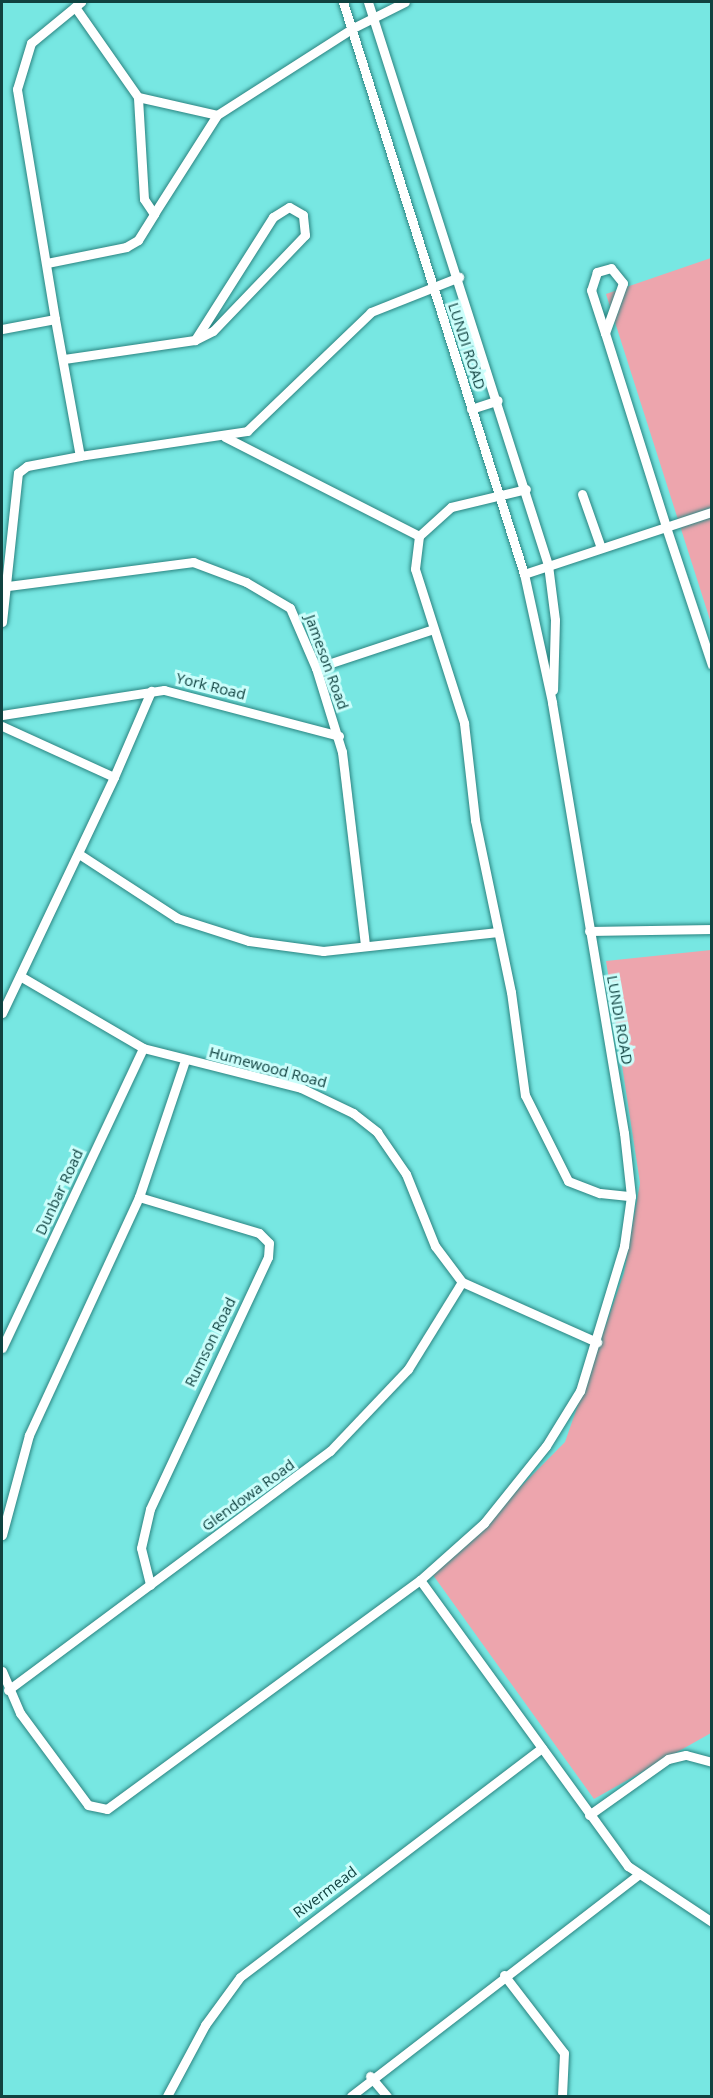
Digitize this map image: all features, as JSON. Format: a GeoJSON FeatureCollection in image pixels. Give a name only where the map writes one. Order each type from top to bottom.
{"type":"FeatureCollection","features":[{"type":"Feature","properties":{"kind":"street","name":"LUNDI ROAD"},"geometry":{"type":"LineString","coordinates":[[2,1671],[8,1690],[88,1805],[107,1809],[420,1580],[484,1523],[529,1470],[569,1412],[597,1342],[618,1275],[631,1196],[552,702],[524,574],[344,2]]}},
{"type":"Feature","properties":{"kind":"street","name":"LUNDI ROAD"},"geometry":{"type":"LineString","coordinates":[[368,2],[375,17],[459,277],[548,566],[555,620],[552,702]]}},
{"type":"Feature","properties":{"kind":"street"},"geometry":{"type":"LineString","coordinates":[[47,263],[126,247],[138,240],[218,115],[353,28],[405,2]]}},
{"type":"Feature","properties":{"kind":"street"},"geometry":{"type":"LineString","coordinates":[[80,456],[17,89],[31,43],[78,4],[138,97],[144,199],[154,214]]}},
{"type":"Feature","properties":{"kind":"street"},"geometry":{"type":"LineString","coordinates":[[138,97],[218,115]]}},
{"type":"Feature","properties":{"kind":"street"},"geometry":{"type":"LineString","coordinates":[[64,359],[195,340],[213,332],[305,235],[303,215],[289,207],[273,217],[195,340]]}},
{"type":"Feature","properties":{"kind":"street"},"geometry":{"type":"LineString","coordinates":[[605,333],[623,283],[611,268],[597,272],[591,290],[711,665]]}},
{"type":"Feature","properties":{"kind":"street"},"geometry":{"type":"LineString","coordinates":[[2,622],[8,586],[18,473],[80,456],[225,437],[260,423],[371,312],[459,277]]}},
{"type":"Feature","properties":{"kind":"street"},"geometry":{"type":"LineString","coordinates":[[2,329],[55,319]]}},
{"type":"Feature","properties":{"kind":"street"},"geometry":{"type":"LineString","coordinates":[[471,409],[498,400]]}},
{"type":"Feature","properties":{"kind":"street"},"geometry":{"type":"LineString","coordinates":[[225,437],[419,536]]}},
{"type":"Feature","properties":{"kind":"street"},"geometry":{"type":"LineString","coordinates":[[526,489],[451,507],[419,536],[415,568],[464,723],[475,820],[498,932],[525,1095],[556,1165],[576,1186],[631,1196]]}},
{"type":"Feature","properties":{"kind":"street"},"geometry":{"type":"LineString","coordinates":[[582,494],[601,548]]}},
{"type":"Feature","properties":{"kind":"street"},"geometry":{"type":"LineString","coordinates":[[524,574],[711,512]]}},
{"type":"Feature","properties":{"kind":"street","name":"Jameson Road"},"geometry":{"type":"LineString","coordinates":[[8,586],[171,564],[211,566],[290,608],[316,668],[339,736],[365,946]]}},
{"type":"Feature","properties":{"kind":"street"},"geometry":{"type":"LineString","coordinates":[[316,668],[433,629]]}},
{"type":"Feature","properties":{"kind":"street"},"geometry":{"type":"LineString","coordinates":[[2,1013],[79,854],[151,691]]}},
{"type":"Feature","properties":{"kind":"street","name":"York Road"},"geometry":{"type":"LineString","coordinates":[[2,716],[151,691],[184,691],[339,736]]}},
{"type":"Feature","properties":{"kind":"street"},"geometry":{"type":"LineString","coordinates":[[2,726],[114,777]]}},
{"type":"Feature","properties":{"kind":"street"},"geometry":{"type":"LineString","coordinates":[[79,854],[177,918],[209,930],[289,948],[365,946],[498,932]]}},
{"type":"Feature","properties":{"kind":"street"},"geometry":{"type":"LineString","coordinates":[[589,931],[711,929]]}},
{"type":"Feature","properties":{"kind":"street","name":"Humewood Road"},"geometry":{"type":"LineString","coordinates":[[20,976],[143,1048],[327,1098],[377,1132],[406,1174],[435,1246],[462,1282],[597,1342]]}},
{"type":"Feature","properties":{"kind":"street","name":"Dunbar Road"},"geometry":{"type":"LineString","coordinates":[[2,1348],[143,1048]]}},
{"type":"Feature","properties":{"kind":"street"},"geometry":{"type":"LineString","coordinates":[[2,1536],[29,1435],[139,1197],[185,1060]]}},
{"type":"Feature","properties":{"kind":"street","name":"Rumson Road"},"geometry":{"type":"LineString","coordinates":[[139,1197],[259,1233],[269,1243],[268,1257],[150,1509],[141,1548],[150,1585]]}},
{"type":"Feature","properties":{"kind":"street","name":"Glendowa Road"},"geometry":{"type":"LineString","coordinates":[[8,1690],[351,1432],[408,1369],[462,1282]]}},
{"type":"Feature","properties":{"kind":"street"},"geometry":{"type":"LineString","coordinates":[[420,1580],[589,1815],[637,1876],[711,1922]]}},
{"type":"Feature","properties":{"kind":"street","name":"Rivermead"},"geometry":{"type":"LineString","coordinates":[[168,2097],[205,2025],[240,1977],[542,1748]]}},
{"type":"Feature","properties":{"kind":"street"},"geometry":{"type":"LineString","coordinates":[[589,1815],[668,1759],[686,1755],[711,1762]]}},
{"type":"Feature","properties":{"kind":"street"},"geometry":{"type":"LineString","coordinates":[[351,2097],[370,2076],[637,1876]]}},
{"type":"Feature","properties":{"kind":"street"},"geometry":{"type":"LineString","coordinates":[[504,1974],[564,2053],[562,2097]]}},
{"type":"Feature","properties":{"kind":"street"},"geometry":{"type":"LineString","coordinates":[[370,2076],[387,2097]]}},
{"type":"Feature","properties":{"kind":"shaded area"},"geometry":{"type":"Polygon","coordinates":[[[711,258],[711,623],[606,294],[711,258]]]}},
{"type":"Feature","properties":{"kind":"shaded area"},"geometry":{"type":"Polygon","coordinates":[[[711,950],[711,1733],[594,1799],[433,1575],[565,1442],[624,1273],[640,1183],[606,961],[711,950]]]}}]}
